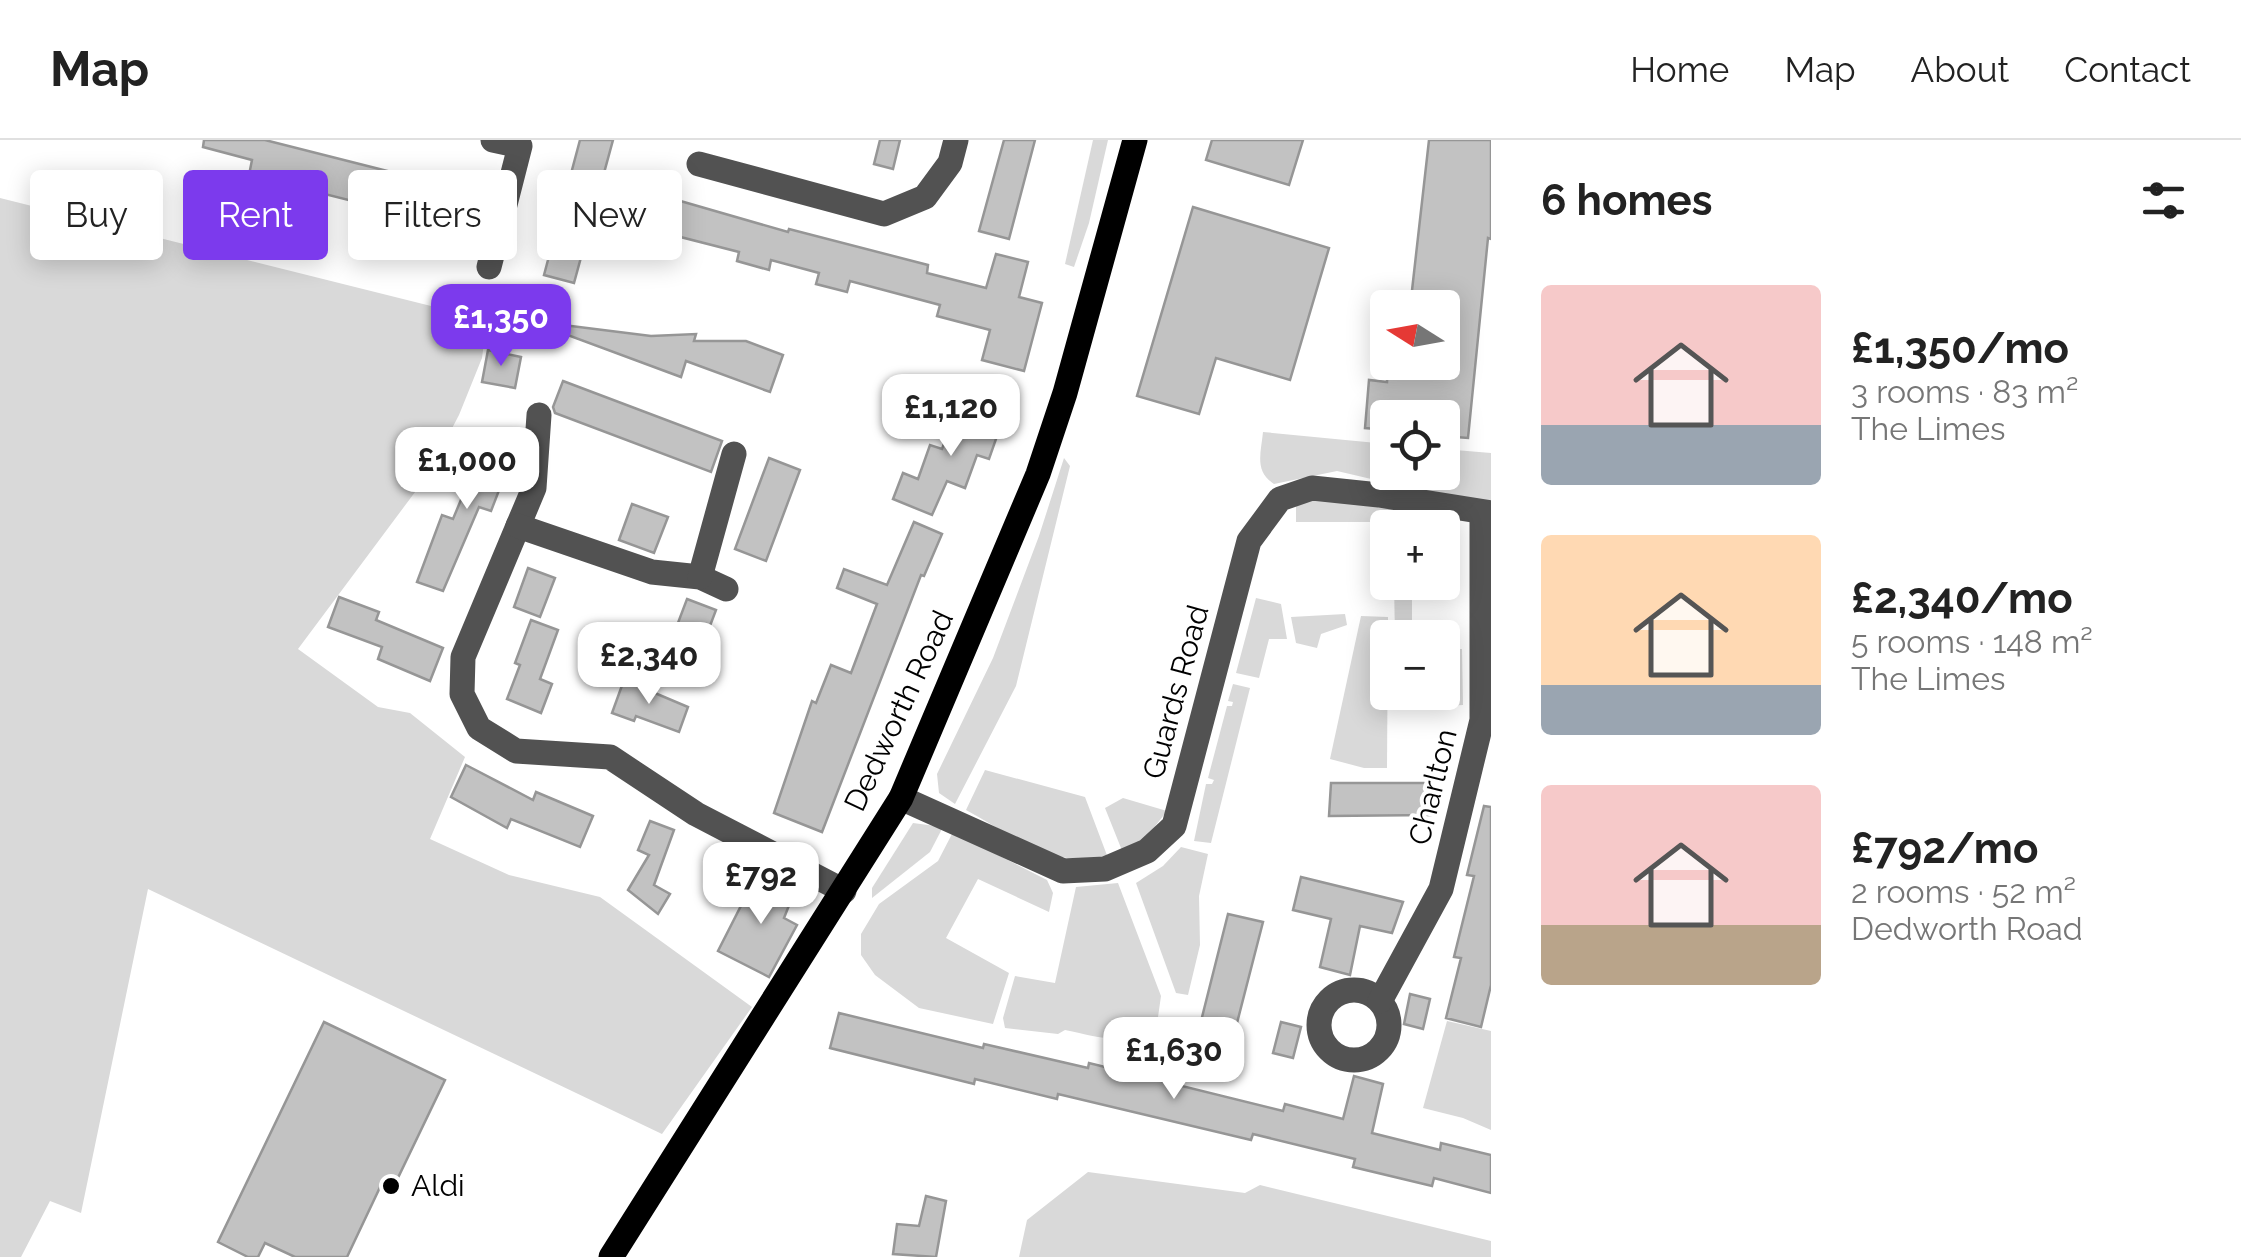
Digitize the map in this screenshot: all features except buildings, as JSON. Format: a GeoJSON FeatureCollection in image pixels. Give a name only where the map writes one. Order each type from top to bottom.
{"type":"FeatureCollection","features":[{"type":"Feature","properties":{"kind":"main road","name":"Dedworth Road"},"geometry":{"type":"LineString","coordinates":[[611,1257],[900,798],[1038,474],[1135,140]]}},
{"type":"Feature","properties":{"kind":"street"},"geometry":{"type":"LineString","coordinates":[[489,267],[520,143],[494,140]]}},
{"type":"Feature","properties":{"kind":"street"},"geometry":{"type":"LineString","coordinates":[[715,160],[884,214],[925,198],[950,162],[956,140]]}},
{"type":"Feature","properties":{"kind":"street"},"geometry":{"type":"LineString","coordinates":[[540,416],[534,488],[464,657],[462,694],[479,728],[516,752],[610,757],[696,814],[844,891]]}},
{"type":"Feature","properties":{"kind":"street"},"geometry":{"type":"LineString","coordinates":[[700,577],[734,454]]}},
{"type":"Feature","properties":{"kind":"street","name":"Guards Road"},"geometry":{"type":"LineString","coordinates":[[900,798],[1063,871],[1105,869],[1147,851],[1174,826],[1248,540],[1280,498],[1312,488],[1486,513]]}},
{"type":"Feature","properties":{"kind":"street","name":"Charlton"},"geometry":{"type":"LineString","coordinates":[[1380,1001],[1441,889],[1476,754],[1482,720],[1486,513]]}},
{"type":"Feature","properties":{"kind":"street"},"geometry":{"type":"LineString","coordinates":[[518,526],[652,572],[700,577],[726,589]]}},
{"type":"Feature","properties":{"kind":"shaded area"},"geometry":{"type":"Polygon","coordinates":[[[1093,140],[1108,140],[1089,223],[1074,267],[1065,264],[1093,140]]]}},
{"type":"Feature","properties":{"kind":"shaded area"},"geometry":{"type":"Polygon","coordinates":[[[0,198],[30,206],[30,260],[163,260],[163,239],[183,244],[183,260],[247,260],[487,320],[482,358],[459,415],[427,476],[298,649],[378,707],[410,713],[465,757],[430,839],[509,875],[600,897],[752,1007],[662,1134],[148,889],[81,1213],[50,1201],[21,1257],[0,1257],[0,198]]]}},
{"type":"Feature","properties":{"kind":"shaded area"},"geometry":{"type":"Polygon","coordinates":[[[1263,432],[1370,442],[1370,479],[1337,471],[1274,484],[1261,467],[1263,432]]]}},
{"type":"Feature","properties":{"kind":"shaded area"},"geometry":{"type":"Polygon","coordinates":[[[1460,450],[1491,453],[1491,507],[1418,490],[1460,490],[1460,450]]]}},
{"type":"Feature","properties":{"kind":"shaded area"},"geometry":{"type":"Polygon","coordinates":[[[1064,458],[1070,466],[1016,686],[955,804],[939,793],[937,774],[993,658],[1064,458]]]}},
{"type":"Feature","properties":{"kind":"shaded area"},"geometry":{"type":"Polygon","coordinates":[[[1327,495],[1396,510],[1370,510],[1370,522],[1296,522],[1296,506],[1327,495]]]}},
{"type":"Feature","properties":{"kind":"shaded area"},"geometry":{"type":"Polygon","coordinates":[[[1256,598],[1281,604],[1287,639],[1269,639],[1259,678],[1236,673],[1256,598]]]}},
{"type":"Feature","properties":{"kind":"shaded area"},"geometry":{"type":"Polygon","coordinates":[[[1394,600],[1412,600],[1412,620],[1395,620],[1394,600]]]}},
{"type":"Feature","properties":{"kind":"shaded area"},"geometry":{"type":"Polygon","coordinates":[[[1345,614],[1347,625],[1321,634],[1317,648],[1296,643],[1291,617],[1345,614]]]}},
{"type":"Feature","properties":{"kind":"shaded area"},"geometry":{"type":"Polygon","coordinates":[[[1361,616],[1388,617],[1370,620],[1370,710],[1387,710],[1387,768],[1364,768],[1330,759],[1361,616]]]}},
{"type":"Feature","properties":{"kind":"shaded area"},"geometry":{"type":"Polygon","coordinates":[[[1460,649],[1462,649],[1460,705],[1460,649]]]}},
{"type":"Feature","properties":{"kind":"shaded area"},"geometry":{"type":"Polygon","coordinates":[[[1233,684],[1250,688],[1211,843],[1194,841],[1206,784],[1214,780],[1208,778],[1227,706],[1232,706],[1233,702],[1228,701],[1233,684]]]}},
{"type":"Feature","properties":{"kind":"shaded area"},"geometry":{"type":"Polygon","coordinates":[[[985,770],[1085,797],[1108,858],[1088,860],[1051,854],[966,810],[985,770]]]}},
{"type":"Feature","properties":{"kind":"shaded area"},"geometry":{"type":"Polygon","coordinates":[[[1123,798],[1167,811],[1145,839],[1123,853],[1105,808],[1123,798]]]}},
{"type":"Feature","properties":{"kind":"shaded area"},"geometry":{"type":"Polygon","coordinates":[[[913,823],[943,827],[930,852],[872,898],[872,888],[913,823]]]}},
{"type":"Feature","properties":{"kind":"shaded area"},"geometry":{"type":"Polygon","coordinates":[[[953,832],[1047,880],[1053,893],[1049,912],[978,879],[946,938],[1009,973],[993,1024],[919,1008],[875,975],[861,955],[861,934],[879,904],[938,861],[953,832]]]}},
{"type":"Feature","properties":{"kind":"shaded area"},"geometry":{"type":"Polygon","coordinates":[[[1181,847],[1208,854],[1199,896],[1200,945],[1188,995],[1176,993],[1136,883],[1163,866],[1181,847]]]}},
{"type":"Feature","properties":{"kind":"shaded area"},"geometry":{"type":"Polygon","coordinates":[[[1118,883],[1161,996],[1158,1017],[1134,1033],[1114,1038],[1065,1030],[1058,1034],[1005,1028],[1003,1018],[1015,976],[1055,983],[1076,887],[1118,883]]]}},
{"type":"Feature","properties":{"kind":"shaded area"},"geometry":{"type":"Polygon","coordinates":[[[1447,1021],[1491,1031],[1491,1130],[1423,1108],[1447,1021]]]}},
{"type":"Feature","properties":{"kind":"shaded area"},"geometry":{"type":"Polygon","coordinates":[[[1088,1172],[1245,1193],[1260,1185],[1491,1241],[1491,1257],[1019,1257],[1027,1220],[1088,1172]]]}},
{"type":"Feature","properties":{"kind":"place","name":"Aldi"},"geometry":{"type":"Point","coordinates":[391,1186]}}]}
